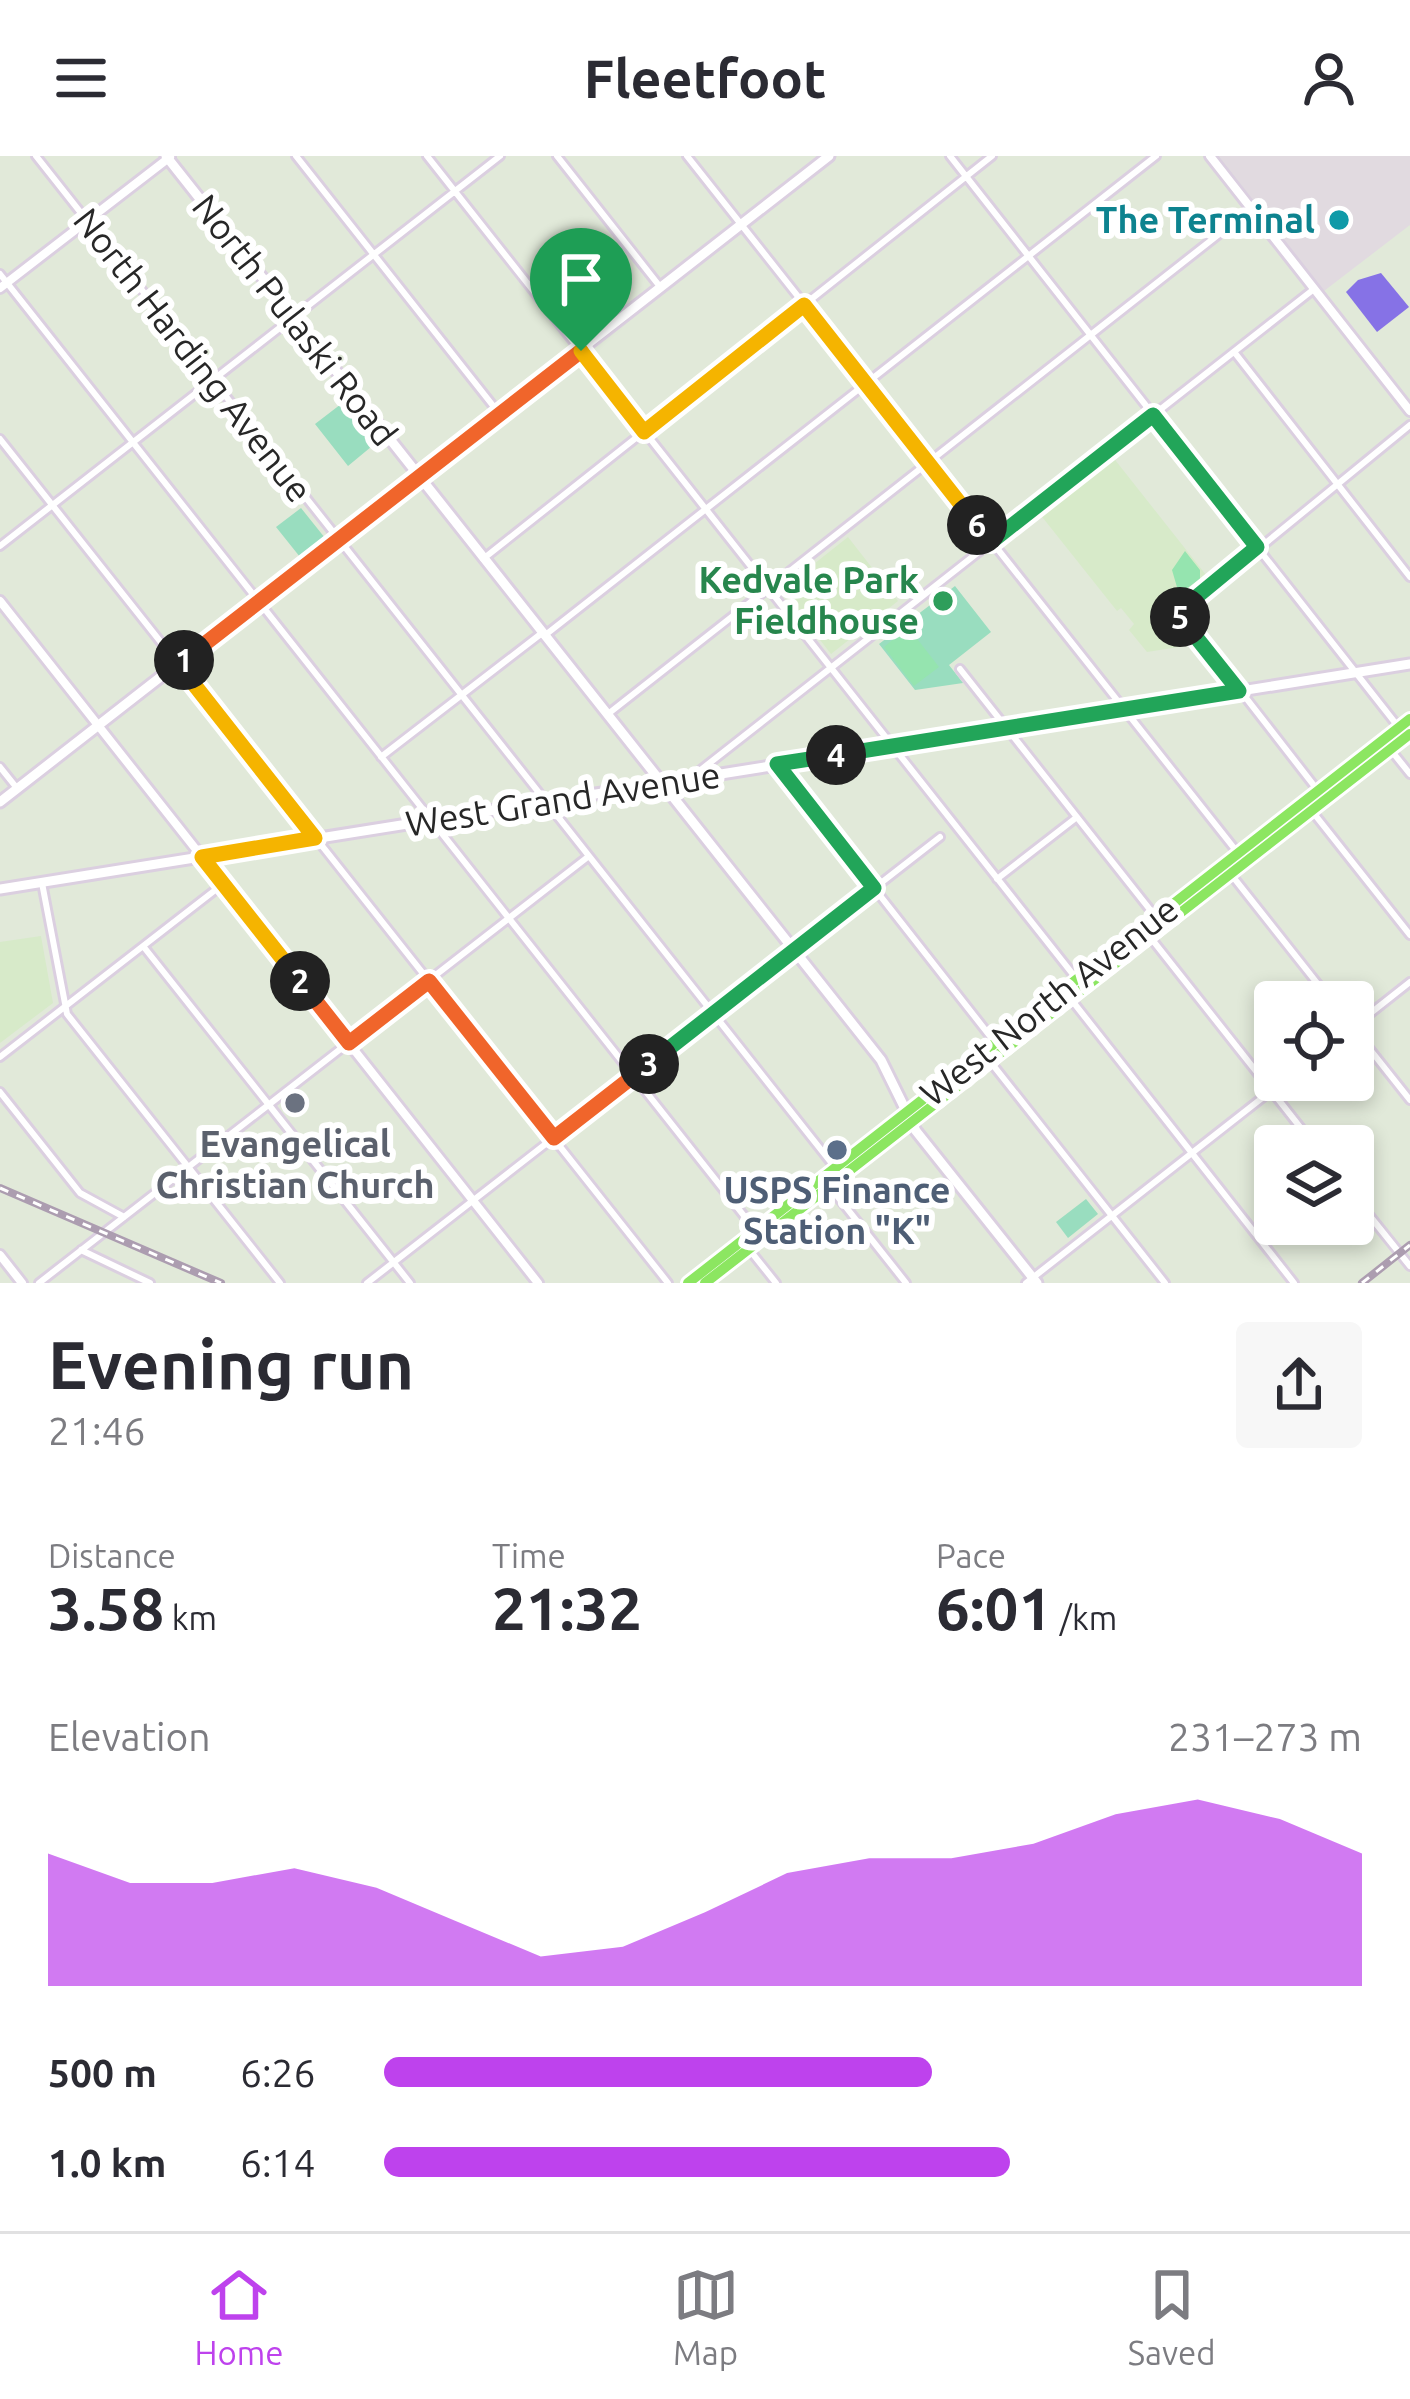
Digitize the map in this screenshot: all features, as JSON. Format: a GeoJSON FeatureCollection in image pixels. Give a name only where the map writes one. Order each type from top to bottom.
{"type":"FeatureCollection","features":[{"type":"Feature","properties":{"kind":"main road"},"geometry":{"type":"LineString","coordinates":[[0,802],[829,156]]}},
{"type":"Feature","properties":{"kind":"main road","name":"North Pulaski Road"},"geometry":{"type":"LineString","coordinates":[[168,157],[881,1060],[908,1117],[1032,1281]]}},
{"type":"Feature","properties":{"kind":"main road","name":"West Grand Avenue"},"geometry":{"type":"LineString","coordinates":[[0,889],[1410,664]]}},
{"type":"Feature","properties":{"kind":"main road","name":"West North Avenue"},"geometry":{"type":"LineString","coordinates":[[705,1283],[826,1181],[1405,733],[1410,719]]}},
{"type":"Feature","properties":{"kind":"main road","name":"West North Avenue"},"geometry":{"type":"LineString","coordinates":[[688,1283],[746,1245]]}},
{"type":"Feature","properties":{"kind":"street","name":"North Harding Avenue"},"geometry":{"type":"LineString","coordinates":[[36,156],[839,1172]]}},
{"type":"Feature","properties":{"kind":"street"},"geometry":{"type":"LineString","coordinates":[[296,156],[500,415]]}},
{"type":"Feature","properties":{"kind":"street"},"geometry":{"type":"LineString","coordinates":[[427,156],[1080,984]]}},
{"type":"Feature","properties":{"kind":"street"},"geometry":{"type":"LineString","coordinates":[[0,546],[500,156]]}},
{"type":"Feature","properties":{"kind":"street"},"geometry":{"type":"LineString","coordinates":[[557,156],[661,288]]}},
{"type":"Feature","properties":{"kind":"street"},"geometry":{"type":"LineString","coordinates":[[687,156],[1241,858]]}},
{"type":"Feature","properties":{"kind":"street"},"geometry":{"type":"LineString","coordinates":[[950,156],[1405,733]]}},
{"type":"Feature","properties":{"kind":"street"},"geometry":{"type":"LineString","coordinates":[[483,559],[992,156]]}},
{"type":"Feature","properties":{"kind":"street"},"geometry":{"type":"LineString","coordinates":[[381,757],[1156,156]]}},
{"type":"Feature","properties":{"kind":"street"},"geometry":{"type":"LineString","coordinates":[[1210,156],[1410,411]]}},
{"type":"Feature","properties":{"kind":"street"},"geometry":{"type":"LineString","coordinates":[[168,157],[2,282],[758,1235]]}},
{"type":"Feature","properties":{"kind":"street"},"geometry":{"type":"LineString","coordinates":[[607,715],[1251,209]]}},
{"type":"Feature","properties":{"kind":"street"},"geometry":{"type":"LineString","coordinates":[[690,778],[1314,289]]}},
{"type":"Feature","properties":{"kind":"street"},"geometry":{"type":"LineString","coordinates":[[1234,352],[1410,577]]}},
{"type":"Feature","properties":{"kind":"street"},"geometry":{"type":"LineString","coordinates":[[1321,795],[1180,613],[1410,425]]}},
{"type":"Feature","properties":{"kind":"street"},"geometry":{"type":"LineString","coordinates":[[0,439],[668,1283]]}},
{"type":"Feature","properties":{"kind":"street"},"geometry":{"type":"LineString","coordinates":[[0,601],[538,1283]]}},
{"type":"Feature","properties":{"kind":"street"},"geometry":{"type":"LineString","coordinates":[[960,669],[1160,921]]}},
{"type":"Feature","properties":{"kind":"street"},"geometry":{"type":"LineString","coordinates":[[1386,745],[1410,774]]}},
{"type":"Feature","properties":{"kind":"street"},"geometry":{"type":"LineString","coordinates":[[777,764],[999,1047]]}},
{"type":"Feature","properties":{"kind":"street"},"geometry":{"type":"LineString","coordinates":[[0,766],[17,788]]}},
{"type":"Feature","properties":{"kind":"street"},"geometry":{"type":"LineString","coordinates":[[1308,806],[1410,935]]}},
{"type":"Feature","properties":{"kind":"street"},"geometry":{"type":"LineString","coordinates":[[998,879],[1077,817]]}},
{"type":"Feature","properties":{"kind":"street"},"geometry":{"type":"LineString","coordinates":[[367,1283],[940,837]]}},
{"type":"Feature","properties":{"kind":"street"},"geometry":{"type":"LineString","coordinates":[[39,1283],[589,856]]}},
{"type":"Feature","properties":{"kind":"street"},"geometry":{"type":"LineString","coordinates":[[1227,869],[1315,981]]}},
{"type":"Feature","properties":{"kind":"street"},"geometry":{"type":"LineString","coordinates":[[42,882],[64,1007],[280,1283]]}},
{"type":"Feature","properties":{"kind":"street"},"geometry":{"type":"LineString","coordinates":[[0,1057],[223,884]]}},
{"type":"Feature","properties":{"kind":"street"},"geometry":{"type":"LineString","coordinates":[[1146,932],[1254,1069]]}},
{"type":"Feature","properties":{"kind":"street"},"geometry":{"type":"LineString","coordinates":[[143,946],[410,1283]]}},
{"type":"Feature","properties":{"kind":"street"},"geometry":{"type":"LineString","coordinates":[[1374,1011],[1410,982]]}},
{"type":"Feature","properties":{"kind":"street"},"geometry":{"type":"LineString","coordinates":[[1067,994],[1294,1283]]}},
{"type":"Feature","properties":{"kind":"street"},"geometry":{"type":"LineString","coordinates":[[1374,1055],[1410,1100]]}},
{"type":"Feature","properties":{"kind":"street"},"geometry":{"type":"LineString","coordinates":[[986,1057],[1165,1283]]}},
{"type":"Feature","properties":{"kind":"street"},"geometry":{"type":"LineString","coordinates":[[0,1092],[80,1193],[124,1217]]}},
{"type":"Feature","properties":{"kind":"street"},"geometry":{"type":"LineString","coordinates":[[1032,1281],[1258,1101]]}},
{"type":"Feature","properties":{"kind":"street"},"geometry":{"type":"LineString","coordinates":[[1279,1101],[1298,1125]]}},
{"type":"Feature","properties":{"kind":"street"},"geometry":{"type":"LineString","coordinates":[[826,1181],[906,1283]]}},
{"type":"Feature","properties":{"kind":"street"},"geometry":{"type":"LineString","coordinates":[[1374,1221],[1410,1266]]}},
{"type":"Feature","properties":{"kind":"street"},"geometry":{"type":"LineString","coordinates":[[746,1245],[776,1283]]}},
{"type":"Feature","properties":{"kind":"street"},"geometry":{"type":"LineString","coordinates":[[82,1250],[150,1283]]}},
{"type":"Feature","properties":{"kind":"street"},"geometry":{"type":"LineString","coordinates":[[0,1255],[22,1283]]}},
{"type":"Feature","properties":{"kind":"shaded area"},"geometry":{"type":"Polygon","coordinates":[[[1219,156],[1410,156],[1410,225],[1324,291],[1219,156]]]}},
{"type":"Feature","properties":{"kind":"shaded area"},"geometry":{"type":"Polygon","coordinates":[[[1381,273],[1409,307],[1377,332],[1346,292],[1358,280],[1381,273]]]}},
{"type":"Feature","properties":{"kind":"shaded area"},"geometry":{"type":"Polygon","coordinates":[[[345,401],[377,442],[348,466],[315,424],[345,401]]]}},
{"type":"Feature","properties":{"kind":"shaded area"},"geometry":{"type":"Polygon","coordinates":[[[1112,456],[1210,580],[1178,607],[1176,617],[1194,642],[1191,645],[1147,652],[1129,630],[1134,624],[1121,608],[1117,611],[1039,513],[1112,456]]]}},
{"type":"Feature","properties":{"kind":"shaded area"},"geometry":{"type":"Polygon","coordinates":[[[301,508],[325,538],[300,557],[276,527],[301,508]]]}},
{"type":"Feature","properties":{"kind":"shaded area"},"geometry":{"type":"Polygon","coordinates":[[[848,537],[898,601],[831,654],[781,590],[848,537]]]}},
{"type":"Feature","properties":{"kind":"shaded area"},"geometry":{"type":"Polygon","coordinates":[[[955,586],[991,632],[949,665],[963,683],[915,690],[879,644],[955,586]]]}},
{"type":"Feature","properties":{"kind":"shaded area"},"geometry":{"type":"Polygon","coordinates":[[[41,936],[53,1003],[0,1043],[0,942],[41,936]]]}},
{"type":"Feature","properties":{"kind":"shaded area"},"geometry":{"type":"Polygon","coordinates":[[[1086,1199],[1098,1214],[1068,1238],[1056,1222],[1086,1199]]]}},
{"type":"Feature","properties":{"kind":"green space"},"geometry":{"type":"Polygon","coordinates":[[[1185,551],[1200,570],[1200,579],[1179,594],[1172,570],[1185,551]]]}},
{"type":"Feature","properties":{"kind":"green space"},"geometry":{"type":"Polygon","coordinates":[[[908,627],[939,667],[914,686],[884,647],[908,627]]]}},
{"type":"Feature","properties":{"kind":"railway"},"geometry":{"type":"LineString","coordinates":[[0,1188],[221,1283]]}},
{"type":"Feature","properties":{"kind":"railway"},"geometry":{"type":"LineString","coordinates":[[1362,1283],[1410,1245]]}},
{"type":"Feature","properties":{"kind":"place","name":"The Terminal"},"geometry":{"type":"Point","coordinates":[1339,220]}},
{"type":"Feature","properties":{"kind":"place","name":"Kedvale Park Fieldhouse"},"geometry":{"type":"Point","coordinates":[943,601]}},
{"type":"Feature","properties":{"kind":"place","name":"Evangelical Christian Church"},"geometry":{"type":"Point","coordinates":[295,1103]}},
{"type":"Feature","properties":{"kind":"place","name":"USPS Finance Station \"K\""},"geometry":{"type":"Point","coordinates":[837,1150]}},
{"type":"Feature","properties":{"kind":"route"},"geometry":{"type":"LineString","coordinates":[[804,305],[991,542],[1153,415],[1257,547],[1180,613],[1180,619],[1239,691],[777,764],[874,888],[554,1138],[429,981],[349,1043],[202,857],[315,838],[178,664],[581,351],[644,432],[804,305]]}}]}
